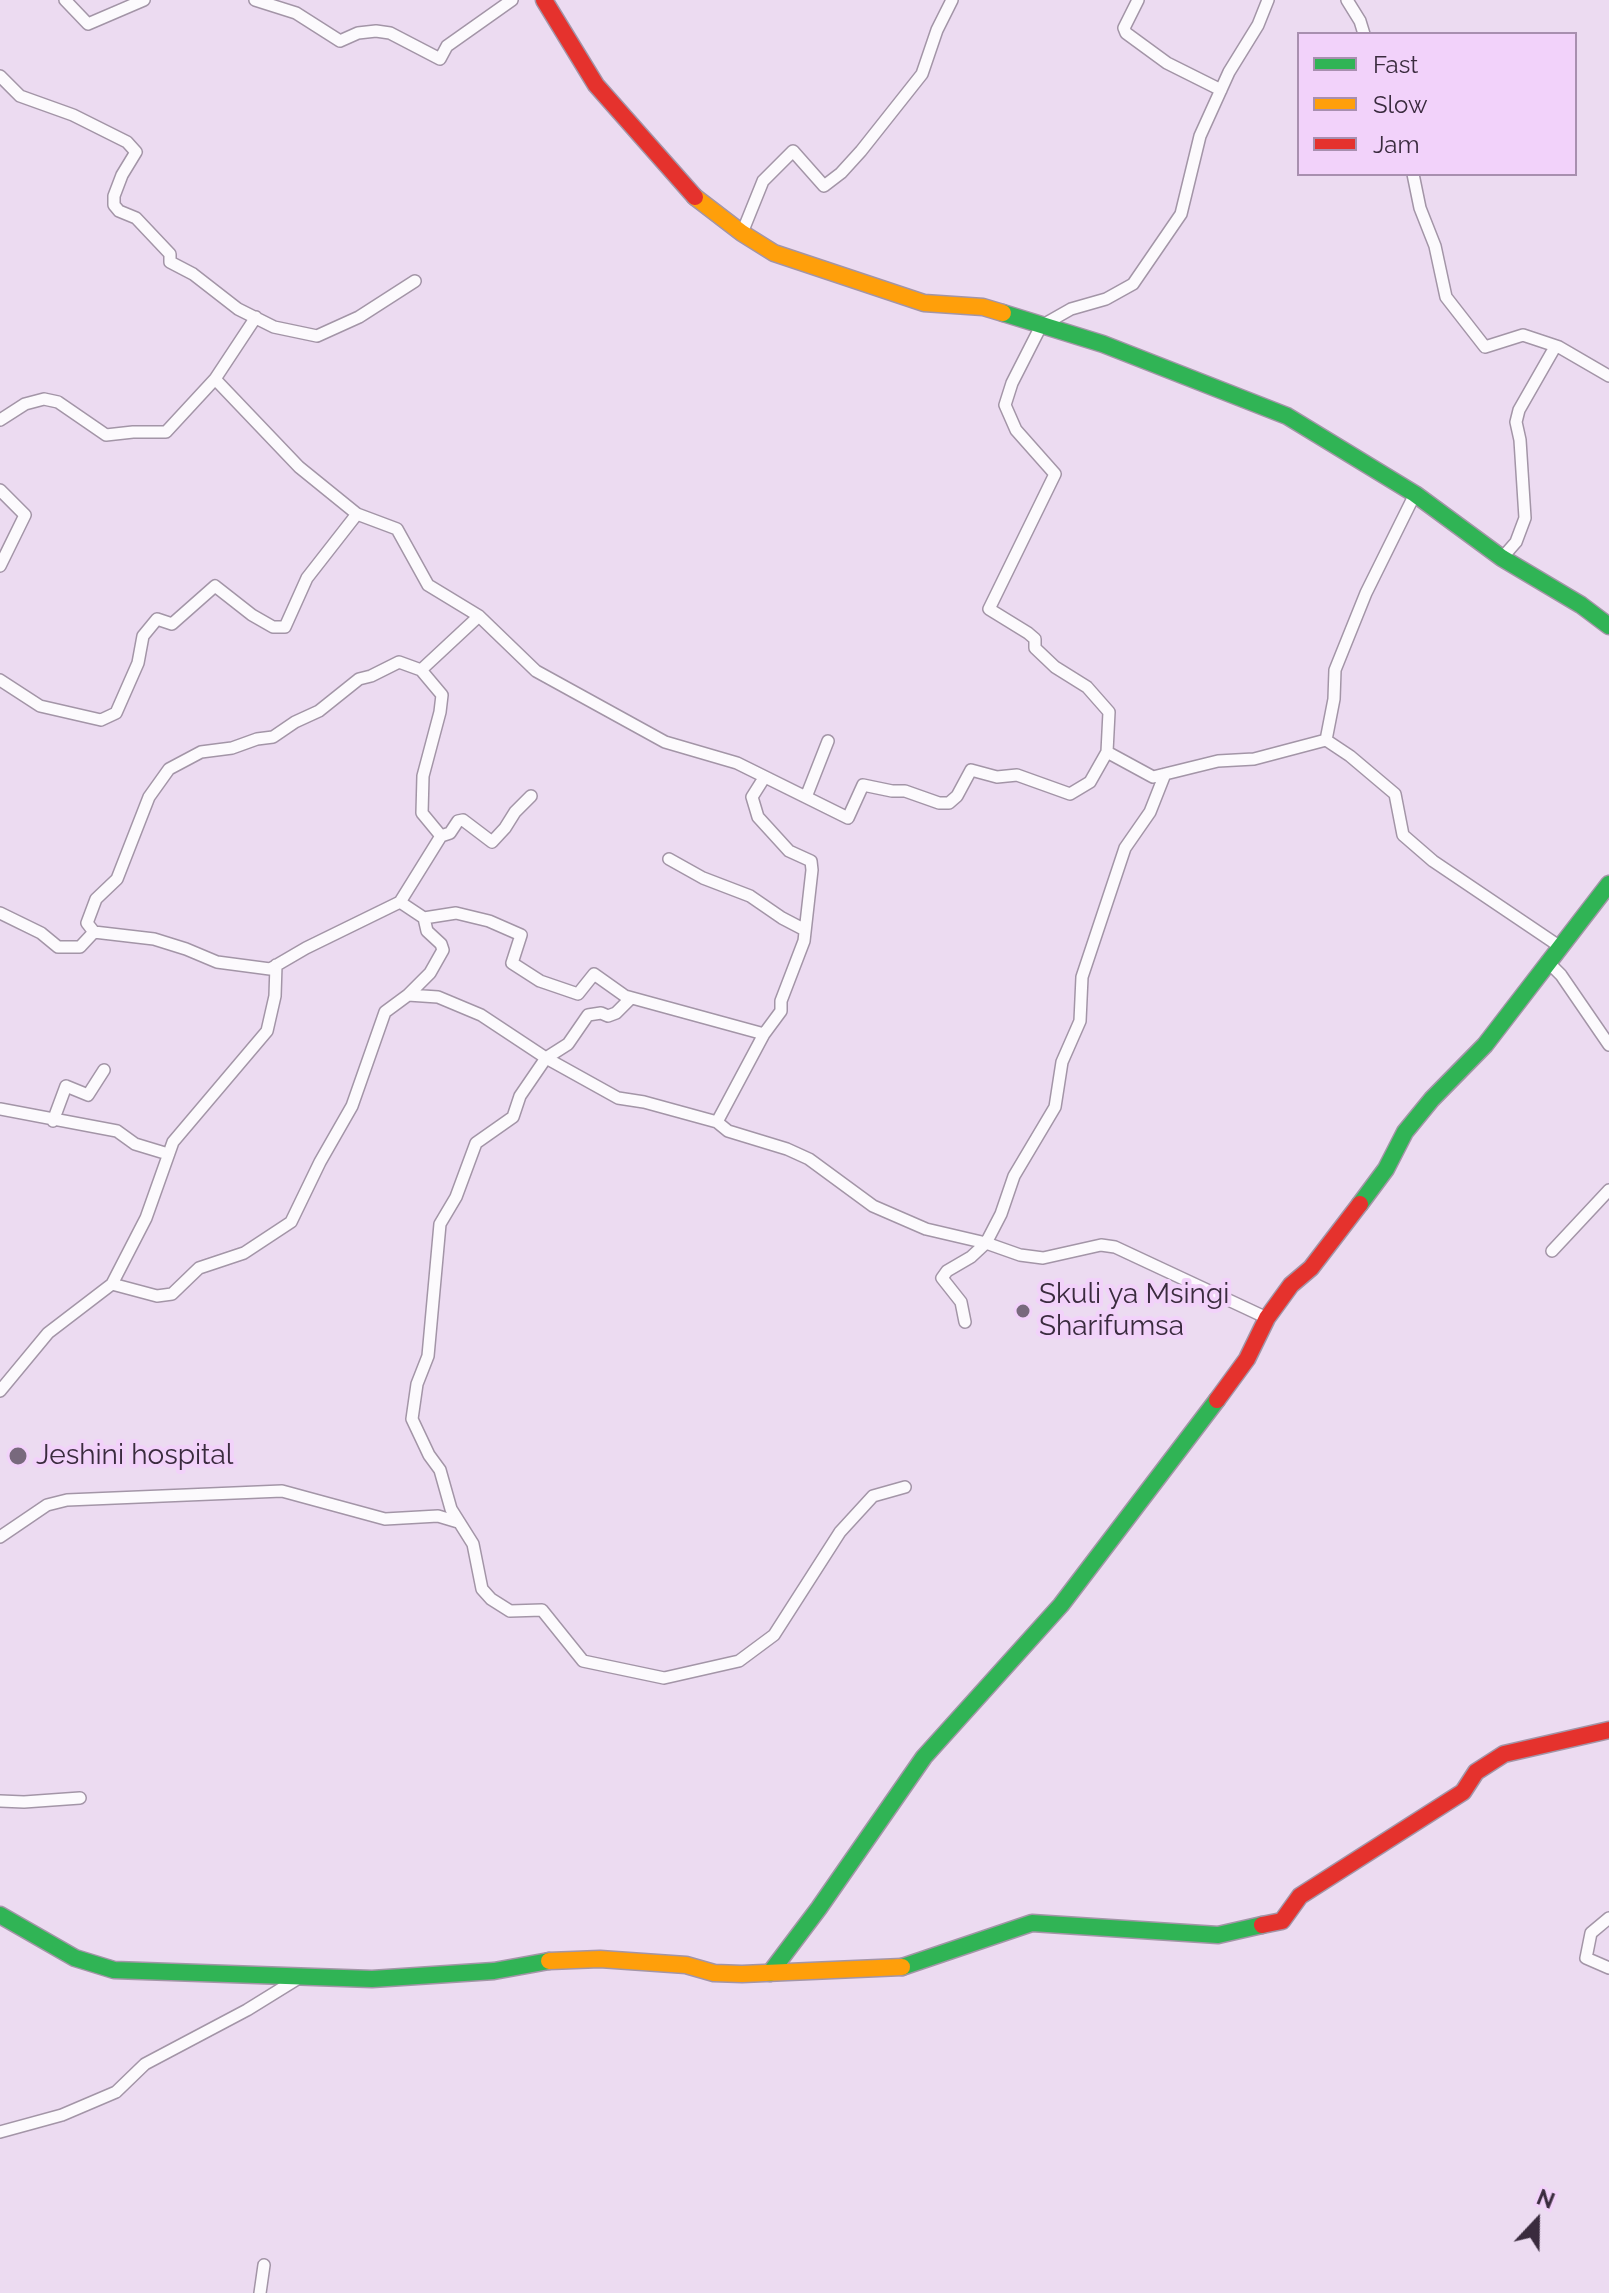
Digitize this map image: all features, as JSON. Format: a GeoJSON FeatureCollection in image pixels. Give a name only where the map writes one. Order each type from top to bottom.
{"type":"FeatureCollection","features":[{"type":"Feature","properties":{"kind":"street"},"geometry":{"type":"LineString","coordinates":[[65,0],[88,24],[144,0]]}},
{"type":"Feature","properties":{"kind":"street"},"geometry":{"type":"LineString","coordinates":[[255,0],[296,13],[340,41],[358,33],[390,33],[440,59],[447,46],[512,0]]}},
{"type":"Feature","properties":{"kind":"street"},"geometry":{"type":"LineString","coordinates":[[544,0],[596,85],[695,197],[774,253],[924,303],[983,307],[1103,344],[1287,416],[1415,494],[1502,558],[1568,596],[1609,626]]}},
{"type":"Feature","properties":{"kind":"street"},"geometry":{"type":"LineString","coordinates":[[742,233],[763,181],[793,151],[824,186],[861,151],[922,74],[937,30],[952,0]]}},
{"type":"Feature","properties":{"kind":"street"},"geometry":{"type":"LineString","coordinates":[[1138,0],[1124,28],[1126,33],[1167,63],[1221,90]]}},
{"type":"Feature","properties":{"kind":"street"},"geometry":{"type":"LineString","coordinates":[[215,379],[299,467],[357,514],[397,529],[428,585],[479,616],[536,671],[665,742],[737,763],[848,818],[863,785],[905,791],[939,803],[949,803],[957,796],[971,770],[997,777],[1017,775],[1070,794],[1090,782],[1107,752],[1109,712],[1087,687],[1064,674],[1035,648],[1035,639],[989,609],[1055,474],[1016,430],[1005,405],[1012,383],[1041,326],[1071,309],[1106,299],[1133,284],[1181,214],[1200,136],[1268,0]]}},
{"type":"Feature","properties":{"kind":"street"},"geometry":{"type":"LineString","coordinates":[[1347,0],[1363,32]]}},
{"type":"Feature","properties":{"kind":"street"},"geometry":{"type":"LineString","coordinates":[[0,76],[20,96],[73,115],[127,142],[136,152],[122,175],[114,205],[119,211],[136,218],[170,254],[170,262],[193,274],[238,309],[274,327],[317,336],[382,304],[415,281]]}},
{"type":"Feature","properties":{"kind":"street"},"geometry":{"type":"LineString","coordinates":[[1413,176],[1420,208],[1435,246],[1446,297],[1485,347],[1523,335],[1555,347],[1609,376]]}},
{"type":"Feature","properties":{"kind":"street"},"geometry":{"type":"LineString","coordinates":[[0,420],[25,404],[44,399],[58,402],[106,435],[166,432],[215,379],[256,317]]}},
{"type":"Feature","properties":{"kind":"street"},"geometry":{"type":"LineString","coordinates":[[1502,558],[1516,542],[1525,518],[1516,422],[1519,410],[1555,347]]}},
{"type":"Feature","properties":{"kind":"street"},"geometry":{"type":"LineString","coordinates":[[0,490],[25,515],[0,566]]}},
{"type":"Feature","properties":{"kind":"street"},"geometry":{"type":"LineString","coordinates":[[1326,740],[1334,699],[1335,670],[1366,593],[1415,494]]}},
{"type":"Feature","properties":{"kind":"street"},"geometry":{"type":"LineString","coordinates":[[0,680],[40,706],[101,720],[116,713],[138,663],[143,636],[157,619],[172,624],[215,586],[252,615],[273,627],[285,627],[293,616],[307,578],[357,514]]}},
{"type":"Feature","properties":{"kind":"street"},"geometry":{"type":"LineString","coordinates":[[421,670],[479,616]]}},
{"type":"Feature","properties":{"kind":"street"},"geometry":{"type":"LineString","coordinates":[[441,836],[422,813],[422,788],[442,695],[421,670],[399,662],[359,679],[319,711],[273,737],[232,748],[201,752],[169,769],[149,797],[117,879],[96,899],[87,923],[94,932],[154,939],[217,962],[270,969],[400,902],[441,836],[450,833],[458,821],[463,820],[492,842],[531,796]]}},
{"type":"Feature","properties":{"kind":"street"},"geometry":{"type":"LineString","coordinates":[[1107,752],[1153,777],[1218,761],[1254,759],[1326,740],[1395,794],[1403,835],[1433,861],[1559,946]]}},
{"type":"Feature","properties":{"kind":"street"},"geometry":{"type":"LineString","coordinates":[[806,797],[828,741]]}},
{"type":"Feature","properties":{"kind":"street"},"geometry":{"type":"LineString","coordinates":[[965,1322],[961,1302],[942,1278],[986,1243],[1001,1214],[1014,1176],[1055,1107],[1062,1062],[1080,1021],[1082,977],[1125,848],[1150,812],[1165,774]]}},
{"type":"Feature","properties":{"kind":"street"},"geometry":{"type":"LineString","coordinates":[[717,1122],[764,1034],[781,1011],[781,1001],[804,941],[812,881],[811,861],[789,851],[758,817],[752,797],[764,778]]}},
{"type":"Feature","properties":{"kind":"street"},"geometry":{"type":"LineString","coordinates":[[669,859],[703,878],[750,896],[805,930]]}},
{"type":"Feature","properties":{"kind":"street"},"geometry":{"type":"LineString","coordinates":[[770,1973],[924,1757],[1061,1605],[1172,1460],[1247,1359],[1267,1318],[1291,1285],[1311,1268],[1386,1169],[1405,1132],[1432,1099],[1485,1045],[1609,884]]}},
{"type":"Feature","properties":{"kind":"street"},"geometry":{"type":"LineString","coordinates":[[400,902],[424,918],[456,913],[489,921],[521,935],[512,963],[540,981],[578,994],[594,974],[631,998],[764,1034]]}},
{"type":"Feature","properties":{"kind":"street"},"geometry":{"type":"LineString","coordinates":[[0,913],[41,933],[58,947],[80,947],[94,932]]}},
{"type":"Feature","properties":{"kind":"street"},"geometry":{"type":"LineString","coordinates":[[112,1284],[157,1296],[172,1294],[199,1268],[244,1253],[291,1222],[352,1106],[385,1012],[430,973],[443,950],[427,931],[424,918]]}},
{"type":"Feature","properties":{"kind":"street"},"geometry":{"type":"LineString","coordinates":[[1547,961],[1561,975],[1609,1045]]}},
{"type":"Feature","properties":{"kind":"street"},"geometry":{"type":"LineString","coordinates":[[0,1390],[48,1333],[112,1284],[146,1218],[173,1142],[267,1031],[275,996],[276,965]]}},
{"type":"Feature","properties":{"kind":"street"},"geometry":{"type":"LineString","coordinates":[[408,995],[438,997],[481,1015],[546,1058],[618,1098],[717,1122],[728,1131],[787,1149],[809,1159],[873,1206],[926,1229],[986,1243],[1020,1255],[1043,1258],[1101,1245],[1115,1247],[1267,1318]]}},
{"type":"Feature","properties":{"kind":"street"},"geometry":{"type":"LineString","coordinates":[[631,998],[616,1013],[608,1016],[601,1013],[588,1015],[568,1044],[546,1058],[520,1096],[513,1117],[476,1143],[456,1197],[440,1224],[428,1356],[417,1384],[412,1419],[429,1455],[440,1470],[451,1509],[473,1544],[482,1589],[510,1611],[542,1610],[583,1661],[664,1678],[739,1661],[774,1635],[840,1532],[873,1496],[905,1487]]}},
{"type":"Feature","properties":{"kind":"street"},"geometry":{"type":"LineString","coordinates":[[53,1121],[66,1086],[88,1095],[104,1070]]}},
{"type":"Feature","properties":{"kind":"street"},"geometry":{"type":"LineString","coordinates":[[0,1109],[117,1131],[135,1144],[168,1154]]}},
{"type":"Feature","properties":{"kind":"street"},"geometry":{"type":"LineString","coordinates":[[1552,1251],[1609,1190]]}},
{"type":"Feature","properties":{"kind":"street"},"geometry":{"type":"LineString","coordinates":[[0,1537],[47,1505],[67,1500],[282,1491],[385,1519],[438,1516],[459,1522]]}},
{"type":"Feature","properties":{"kind":"street"},"geometry":{"type":"LineString","coordinates":[[0,1915],[75,1958],[114,1970],[372,1979],[494,1971],[539,1962],[600,1959],[686,1965],[714,1973],[904,1967],[1032,1923],[1218,1935],[1282,1921],[1300,1896],[1463,1792],[1476,1772],[1504,1754],[1609,1730]]}},
{"type":"Feature","properties":{"kind":"street"},"geometry":{"type":"LineString","coordinates":[[0,1801],[80,1798]]}},
{"type":"Feature","properties":{"kind":"street"},"geometry":{"type":"LineString","coordinates":[[1609,1918],[1591,1933],[1586,1958],[1609,1968]]}},
{"type":"Feature","properties":{"kind":"street"},"geometry":{"type":"LineString","coordinates":[[0,2132],[62,2115],[116,2092],[145,2064],[247,2010],[304,1975]]}},
{"type":"Feature","properties":{"kind":"street"},"geometry":{"type":"LineString","coordinates":[[260,2293],[264,2265]]}},
{"type":"Feature","properties":{"kind":"traffic: fast"},"geometry":{"type":"LineString","coordinates":[[1003,313],[1103,344],[1287,416],[1415,494],[1502,558],[1581,605],[1609,626]]}},
{"type":"Feature","properties":{"kind":"traffic: fast"},"geometry":{"type":"LineString","coordinates":[[1360,1204],[1386,1169],[1405,1132],[1432,1099],[1485,1045],[1609,884]]}},
{"type":"Feature","properties":{"kind":"traffic: fast"},"geometry":{"type":"LineString","coordinates":[[770,1973],[924,1757],[1061,1605],[1217,1400]]}},
{"type":"Feature","properties":{"kind":"traffic: fast"},"geometry":{"type":"LineString","coordinates":[[0,1915],[75,1958],[114,1970],[372,1979],[494,1971],[549,1961]]}},
{"type":"Feature","properties":{"kind":"traffic: fast"},"geometry":{"type":"LineString","coordinates":[[902,1967],[1032,1923],[1218,1935],[1262,1925]]}},
{"type":"Feature","properties":{"kind":"traffic: slow"},"geometry":{"type":"LineString","coordinates":[[695,197],[774,253],[924,303],[983,307],[1003,313]]}},
{"type":"Feature","properties":{"kind":"traffic: slow"},"geometry":{"type":"LineString","coordinates":[[549,1961],[600,1959],[686,1965],[714,1973],[742,1974],[902,1967]]}},
{"type":"Feature","properties":{"kind":"traffic: jam"},"geometry":{"type":"LineString","coordinates":[[544,0],[596,85],[695,197]]}},
{"type":"Feature","properties":{"kind":"traffic: jam"},"geometry":{"type":"LineString","coordinates":[[1217,1400],[1247,1359],[1267,1318],[1291,1285],[1311,1268],[1360,1204]]}},
{"type":"Feature","properties":{"kind":"traffic: jam"},"geometry":{"type":"LineString","coordinates":[[1262,1925],[1282,1921],[1300,1896],[1463,1792],[1476,1772],[1504,1754],[1609,1730]]}},
{"type":"Feature","properties":{"kind":"place","name":"Skuli ya Msingi Sharifumsa"},"geometry":{"type":"Point","coordinates":[1023,1311]}},
{"type":"Feature","properties":{"kind":"place","name":"Jeshini hospital"},"geometry":{"type":"Point","coordinates":[18,1456]}}]}
